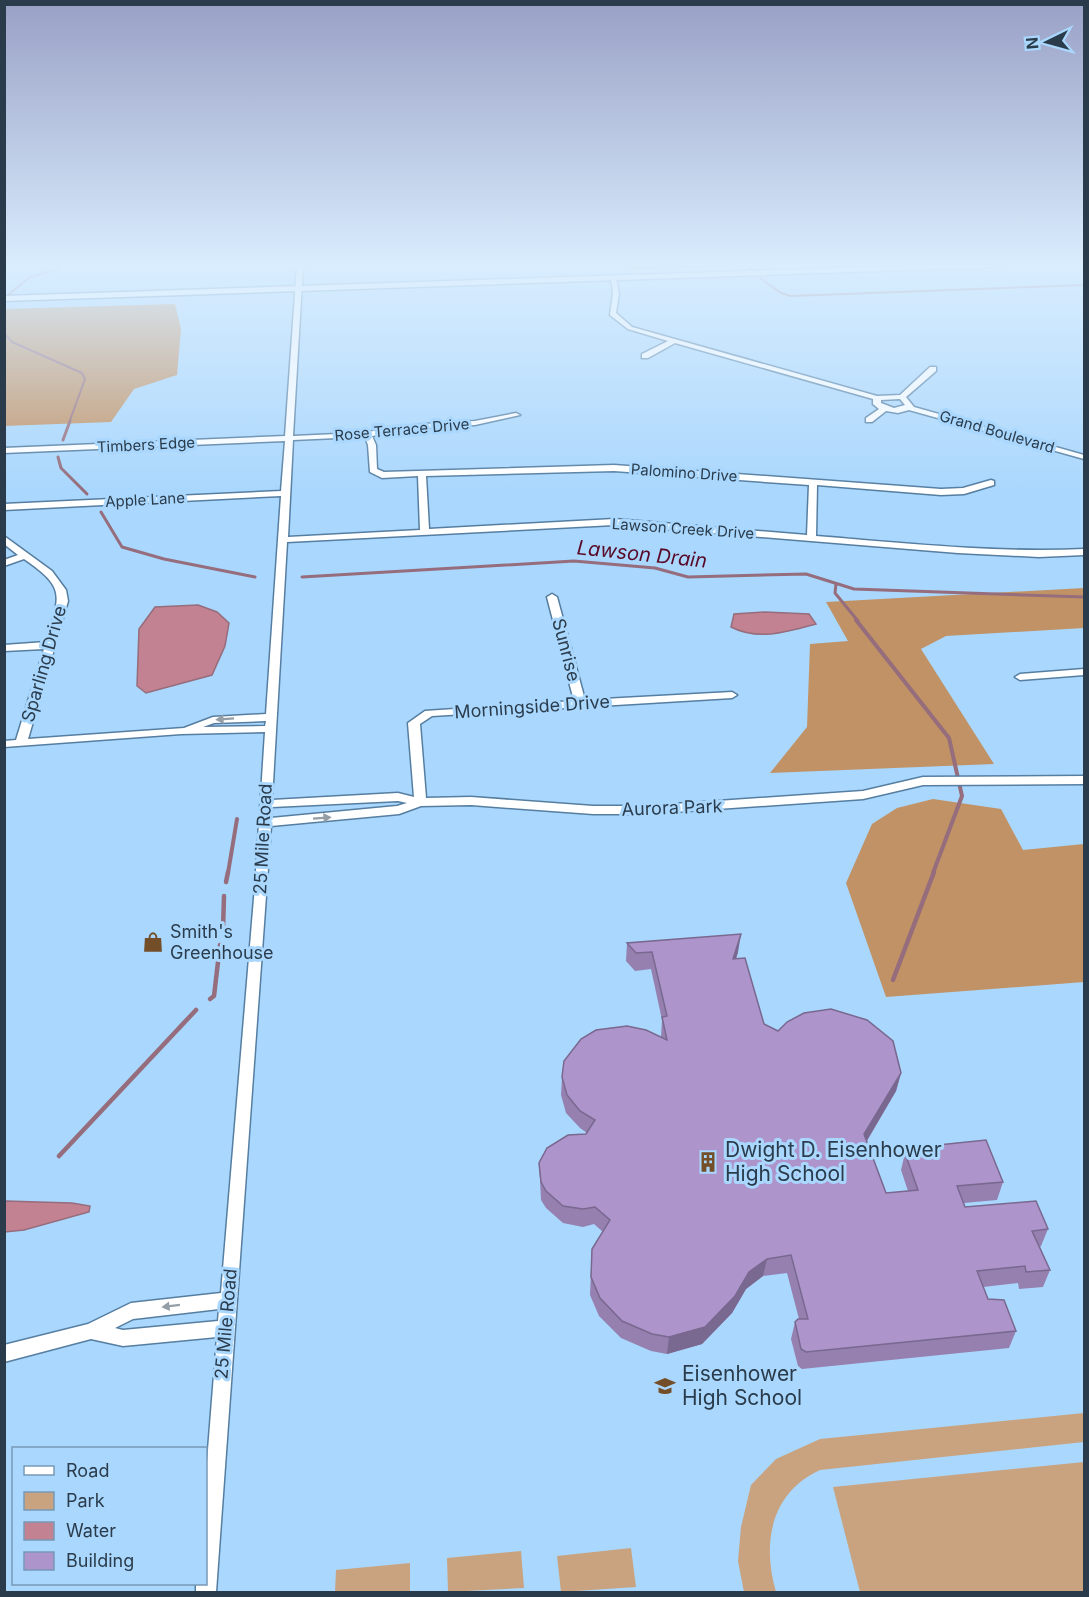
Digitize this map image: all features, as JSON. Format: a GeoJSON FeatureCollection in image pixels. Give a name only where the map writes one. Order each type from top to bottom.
{"type":"FeatureCollection","features":[{"type":"Feature","properties":{"kind":"street","name":"25 Mile Road"},"geometry":{"type":"LineString","coordinates":[[207,1580],[264,823],[294,340]]}},
{"type":"Feature","properties":{"kind":"street"},"geometry":{"type":"LineString","coordinates":[[668,340],[877,398],[902,397],[910,403],[910,408]]}},
{"type":"Feature","properties":{"kind":"street"},"geometry":{"type":"LineString","coordinates":[[645,356],[673,341]]}},
{"type":"Feature","properties":{"kind":"street"},"geometry":{"type":"LineString","coordinates":[[902,397],[933,369]]}},
{"type":"Feature","properties":{"kind":"street"},"geometry":{"type":"LineString","coordinates":[[868,420],[884,409],[875,402],[877,398]]}},
{"type":"Feature","properties":{"kind":"street","name":"Grand Boulevard"},"geometry":{"type":"LineString","coordinates":[[884,409],[910,408],[1084,457]]}},
{"type":"Feature","properties":{"kind":"street","name":"Rose Terrace Drive"},"geometry":{"type":"LineString","coordinates":[[288,438],[368,435],[424,426],[475,423],[516,415]]}},
{"type":"Feature","properties":{"kind":"street","name":"Palomino Drive"},"geometry":{"type":"LineString","coordinates":[[368,435],[372,445],[373,470],[376,474],[614,468],[954,492],[991,483]]}},
{"type":"Feature","properties":{"kind":"street","name":"Timbers Edge"},"geometry":{"type":"LineString","coordinates":[[4,451],[288,438]]}},
{"type":"Feature","properties":{"kind":"street"},"geometry":{"type":"LineString","coordinates":[[422,474],[425,532]]}},
{"type":"Feature","properties":{"kind":"street"},"geometry":{"type":"LineString","coordinates":[[812,538],[813,482]]}},
{"type":"Feature","properties":{"kind":"street","name":"Apple Lane"},"geometry":{"type":"LineString","coordinates":[[5,508],[285,493]]}},
{"type":"Feature","properties":{"kind":"street","name":"Lawson Creek Drive"},"geometry":{"type":"LineString","coordinates":[[282,540],[614,522],[1004,552],[1084,552]]}},
{"type":"Feature","properties":{"kind":"street","name":"Sparling Drive"},"geometry":{"type":"LineString","coordinates":[[4,539],[56,578],[62,591],[63,601],[21,743]]}},
{"type":"Feature","properties":{"kind":"street"},"geometry":{"type":"LineString","coordinates":[[4,563],[24,556]]}},
{"type":"Feature","properties":{"kind":"street","name":"Sunrise"},"geometry":{"type":"LineString","coordinates":[[552,597],[580,704]]}},
{"type":"Feature","properties":{"kind":"street"},"geometry":{"type":"LineString","coordinates":[[4,648],[50,645]]}},
{"type":"Feature","properties":{"kind":"street"},"geometry":{"type":"LineString","coordinates":[[1020,677],[1084,672]]}},
{"type":"Feature","properties":{"kind":"street","name":"Morningside Drive"},"geometry":{"type":"LineString","coordinates":[[420,802],[414,723],[429,713],[732,695]]}},
{"type":"Feature","properties":{"kind":"street"},"geometry":{"type":"LineString","coordinates":[[4,744],[270,723]]}},
{"type":"Feature","properties":{"kind":"street","name":"Aurora Park"},"geometry":{"type":"LineString","coordinates":[[265,804],[398,797],[420,802],[471,801],[593,810],[645,810],[863,795],[923,781],[1084,780]]}},
{"type":"Feature","properties":{"kind":"street"},"geometry":{"type":"LineString","coordinates":[[346,798],[348,816]]}},
{"type":"Feature","properties":{"kind":"street","name":"Aurora Park"},"geometry":{"type":"LineString","coordinates":[[264,823],[399,810],[420,802]]}},
{"type":"Feature","properties":{"kind":"street"},"geometry":{"type":"LineString","coordinates":[[4,1354],[91,1331],[131,1311],[229,1300]]}},
{"type":"Feature","properties":{"kind":"street"},"geometry":{"type":"LineString","coordinates":[[91,1331],[123,1338],[226,1328]]}},
{"type":"Feature","properties":{"kind":"green space"},"geometry":{"type":"Polygon","coordinates":[[[1084,1413],[1084,1442],[820,1470],[803,1480],[790,1492],[780,1506],[774,1522],[770,1556],[776,1592],[744,1592],[738,1561],[741,1527],[751,1485],[776,1459],[820,1439],[1084,1413]]]}},
{"type":"Feature","properties":{"kind":"green space"},"geometry":{"type":"Polygon","coordinates":[[[1084,1462],[1084,1592],[860,1592],[833,1487],[1084,1462]]]}},
{"type":"Feature","properties":{"kind":"green space"},"geometry":{"type":"Polygon","coordinates":[[[631,1548],[636,1587],[561,1592],[557,1556],[631,1548]]]}},
{"type":"Feature","properties":{"kind":"green space"},"geometry":{"type":"Polygon","coordinates":[[[521,1551],[524,1588],[448,1592],[447,1558],[521,1551]]]}},
{"type":"Feature","properties":{"kind":"green space"},"geometry":{"type":"Polygon","coordinates":[[[410,1563],[410,1592],[335,1592],[336,1570],[410,1563]]]}},
{"type":"Feature","properties":{"kind":"shaded area"},"geometry":{"type":"Polygon","coordinates":[[[5,340],[180,340],[177,375],[134,389],[111,422],[5,426],[5,340]]]}},
{"type":"Feature","properties":{"kind":"shaded area"},"geometry":{"type":"Polygon","coordinates":[[[1084,588],[1084,628],[946,636],[921,649],[994,764],[770,773],[807,727],[810,644],[848,641],[826,602],[1084,588]]]}},
{"type":"Feature","properties":{"kind":"shaded area"},"geometry":{"type":"Polygon","coordinates":[[[933,799],[1001,809],[1023,850],[1084,844],[1084,982],[886,997],[846,883],[872,824],[897,808],[933,799]]]}},
{"type":"Feature","properties":{"kind":"water"},"geometry":{"type":"Polygon","coordinates":[[[198,605],[217,612],[229,623],[225,646],[212,675],[146,693],[137,686],[139,629],[155,607],[198,605]]]}},
{"type":"Feature","properties":{"kind":"water"},"geometry":{"type":"Polygon","coordinates":[[[765,612],[809,614],[816,624],[773,634],[752,634],[731,627],[734,614],[765,612]]]}},
{"type":"Feature","properties":{"kind":"water"},"geometry":{"type":"Polygon","coordinates":[[[5,1201],[72,1203],[90,1206],[89,1212],[24,1230],[5,1232],[5,1201]]]}},
{"type":"Feature","properties":{"kind":"building","name":"Dwight D. Eisenhower High School"},"geometry":{"type":"Polygon","coordinates":[[[741,934],[733,959],[745,958],[764,1024],[778,1031],[787,1022],[804,1013],[831,1009],[867,1020],[893,1041],[901,1073],[864,1134],[886,1193],[918,1190],[905,1153],[909,1148],[986,1140],[1003,1182],[957,1186],[965,1207],[1036,1201],[1048,1229],[1032,1231],[1050,1270],[1026,1272],[1025,1266],[977,1271],[988,1299],[1004,1300],[1016,1331],[806,1352],[801,1349],[795,1322],[798,1319],[808,1319],[791,1255],[767,1259],[749,1272],[735,1296],[705,1327],[669,1337],[652,1334],[622,1321],[600,1298],[591,1277],[592,1249],[610,1220],[595,1207],[583,1209],[563,1206],[546,1191],[541,1182],[539,1163],[547,1148],[568,1135],[586,1134],[595,1120],[580,1111],[567,1095],[562,1077],[564,1061],[581,1039],[596,1030],[627,1026],[646,1030],[667,1040],[662,1017],[667,1016],[652,952],[636,953],[627,943],[741,934]]]}},
{"type":"Feature","properties":{"kind":"waterway","name":"Lawson Drain"},"geometry":{"type":"LineString","coordinates":[[10,340],[82,373],[85,379],[69,423]]}},
{"type":"Feature","properties":{"kind":"waterway","name":"Lawson Drain"},"geometry":{"type":"LineString","coordinates":[[63,440],[70,421]]}},
{"type":"Feature","properties":{"kind":"waterway","name":"Lawson Drain"},"geometry":{"type":"LineString","coordinates":[[58,457],[61,468],[87,494]]}},
{"type":"Feature","properties":{"kind":"waterway","name":"Lawson Drain"},"geometry":{"type":"LineString","coordinates":[[101,512],[122,547],[164,559],[255,577]]}},
{"type":"Feature","properties":{"kind":"waterway","name":"Lawson Drain"},"geometry":{"type":"LineString","coordinates":[[302,577],[574,561],[655,568],[688,577],[806,574],[854,589],[1084,597]]}},
{"type":"Feature","properties":{"kind":"waterway"},"geometry":{"type":"LineString","coordinates":[[836,584],[835,593],[858,621]]}},
{"type":"Feature","properties":{"kind":"waterway"},"geometry":{"type":"LineString","coordinates":[[856,620],[949,738],[962,796],[933,873]]}},
{"type":"Feature","properties":{"kind":"waterway"},"geometry":{"type":"LineString","coordinates":[[228,873],[237,819]]}},
{"type":"Feature","properties":{"kind":"waterway"},"geometry":{"type":"LineString","coordinates":[[226,882],[228,872]]}},
{"type":"Feature","properties":{"kind":"waterway"},"geometry":{"type":"LineString","coordinates":[[893,980],[934,872]]}},
{"type":"Feature","properties":{"kind":"waterway"},"geometry":{"type":"LineString","coordinates":[[223,929],[224,896]]}},
{"type":"Feature","properties":{"kind":"waterway"},"geometry":{"type":"LineString","coordinates":[[210,999],[214,996],[220,945]]}},
{"type":"Feature","properties":{"kind":"waterway"},"geometry":{"type":"LineString","coordinates":[[59,1156],[196,1010]]}},
{"type":"Feature","properties":{"kind":"place","name":"Smith's Greenhouse"},"geometry":{"type":"Point","coordinates":[153,942]}},
{"type":"Feature","properties":{"kind":"place","name":"Dwight D. Eisenhower High School"},"geometry":{"type":"Point","coordinates":[708,1162]}},
{"type":"Feature","properties":{"kind":"place","name":"Eisenhower High School"},"geometry":{"type":"Point","coordinates":[665,1386]}}]}
